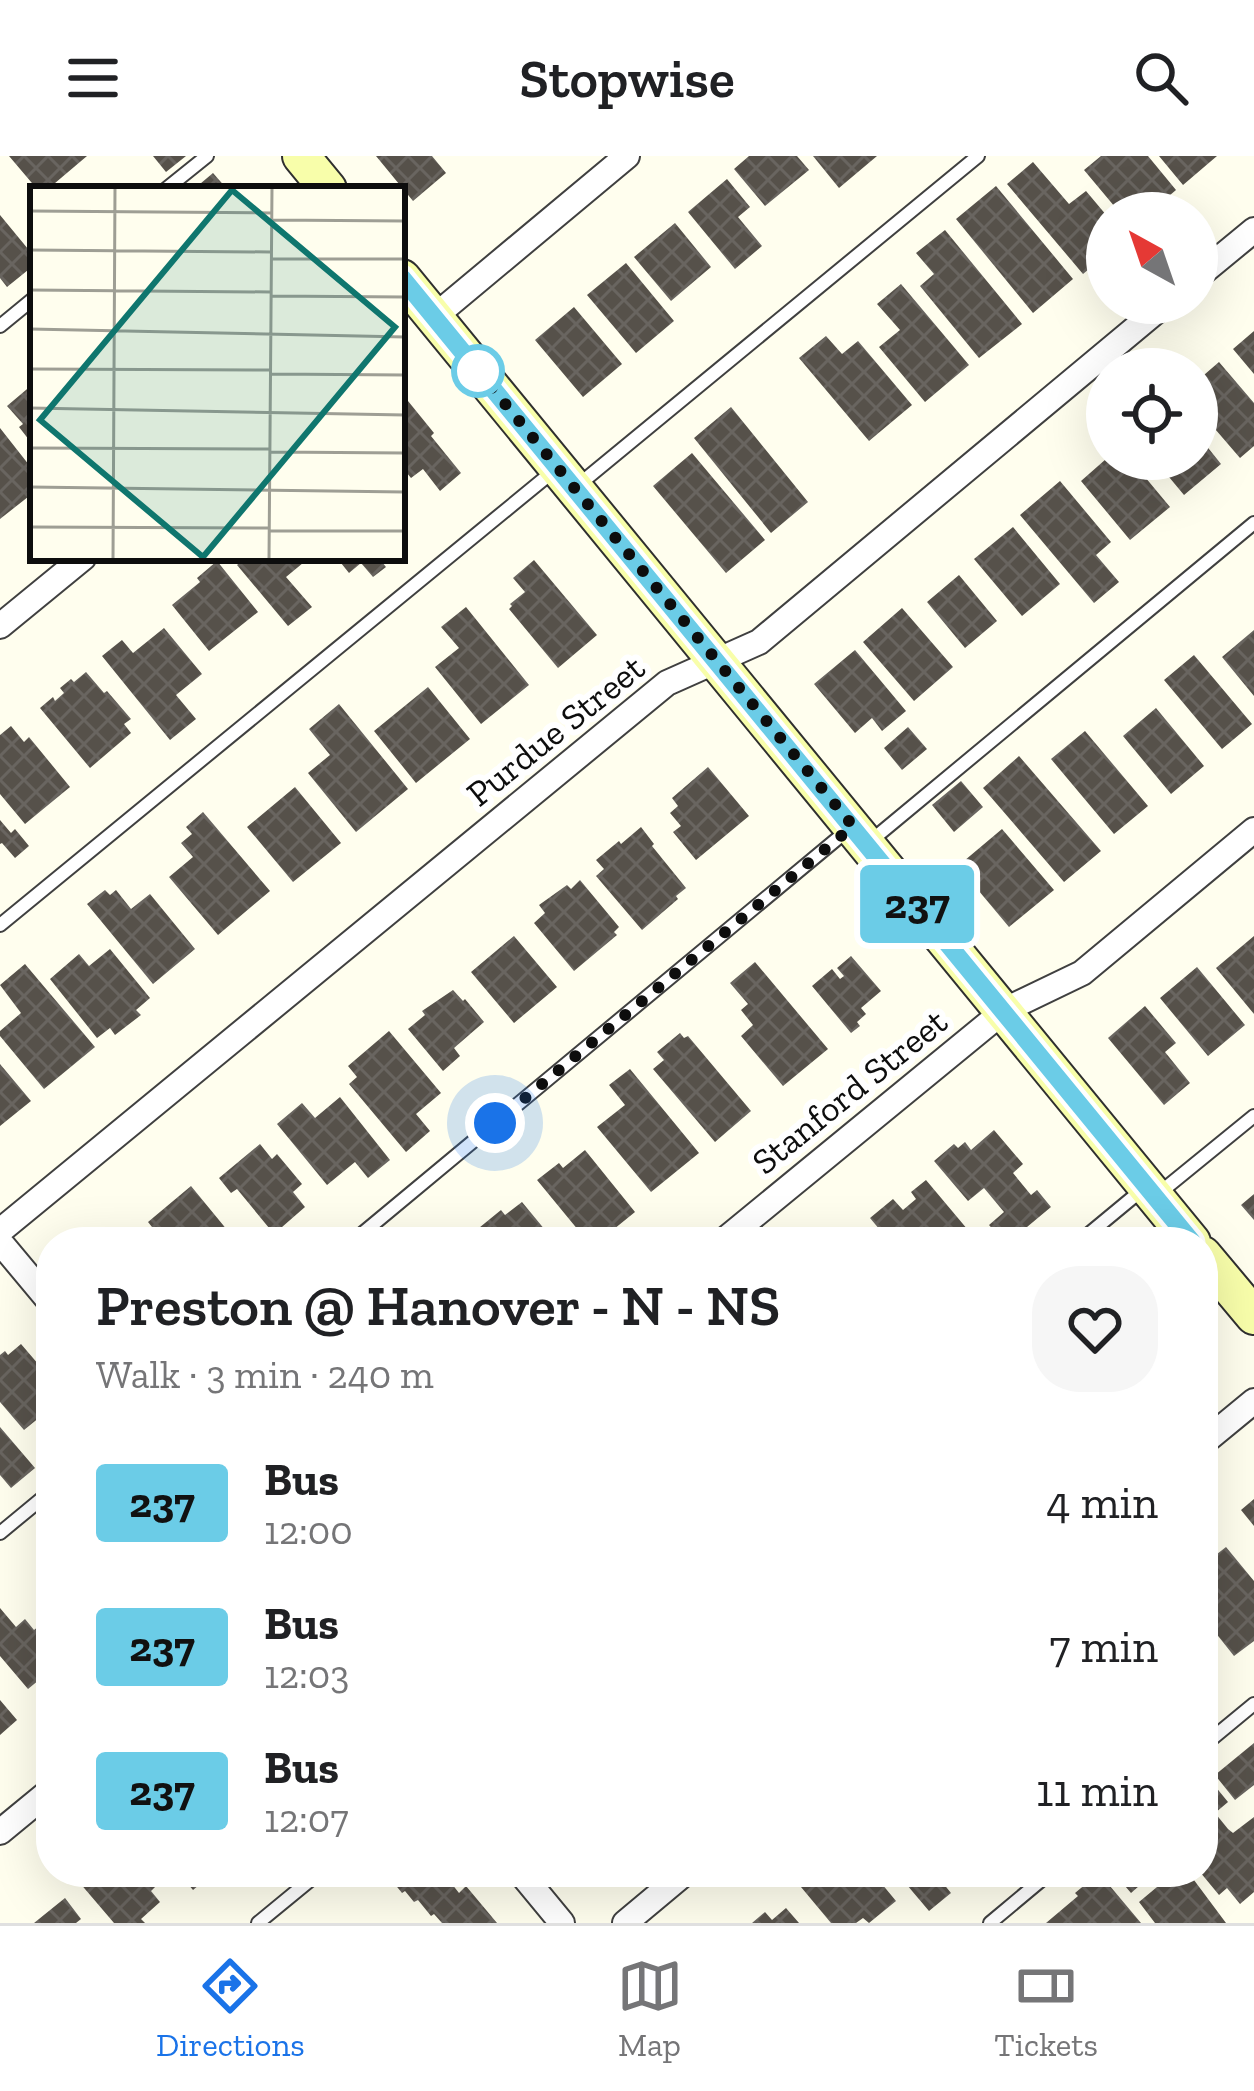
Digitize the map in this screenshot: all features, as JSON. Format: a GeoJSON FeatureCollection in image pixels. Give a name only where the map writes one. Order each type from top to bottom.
{"type":"FeatureCollection","features":[{"type":"Feature","properties":{"kind":"main road"},"geometry":{"type":"LineString","coordinates":[[301,156],[326,186]]}},
{"type":"Feature","properties":{"kind":"main road"},"geometry":{"type":"LineString","coordinates":[[412,295],[1179,1227]]}},
{"type":"Feature","properties":{"kind":"main road"},"geometry":{"type":"LineString","coordinates":[[1218,1273],[1254,1316]]}},
{"type":"Feature","properties":{"kind":"street"},"geometry":{"type":"LineString","coordinates":[[412,295],[627,156]]}},
{"type":"Feature","properties":{"kind":"street"},"geometry":{"type":"LineString","coordinates":[[1218,260],[1254,230]]}},
{"type":"Feature","properties":{"kind":"street","name":"Purdue Street"},"geometry":{"type":"LineString","coordinates":[[0,1231],[667,682],[759,642],[1141,324]]}},
{"type":"Feature","properties":{"kind":"street"},"geometry":{"type":"LineString","coordinates":[[0,626],[79,561]]}},
{"type":"Feature","properties":{"kind":"street","name":"Stanford Street"},"geometry":{"type":"LineString","coordinates":[[740,1227],[1005,1010],[1082,973],[1254,830]]}},
{"type":"Feature","properties":{"kind":"street"},"geometry":{"type":"LineString","coordinates":[[0,1242],[36,1286]]}},
{"type":"Feature","properties":{"kind":"street"},"geometry":{"type":"LineString","coordinates":[[1218,1430],[1254,1400]]}},
{"type":"Feature","properties":{"kind":"street"},"geometry":{"type":"LineString","coordinates":[[0,1832],[36,1802]]}},
{"type":"Feature","properties":{"kind":"street"},"geometry":{"type":"LineString","coordinates":[[532,1887],[562,1923]]}},
{"type":"Feature","properties":{"kind":"street"},"geometry":{"type":"LineString","coordinates":[[625,1923],[668,1887]]}},
{"type":"Feature","properties":{"kind":"lane"},"geometry":{"type":"LineString","coordinates":[[170,186],[207,156]]}},
{"type":"Feature","properties":{"kind":"lane"},"geometry":{"type":"LineString","coordinates":[[0,925],[978,156]]}},
{"type":"Feature","properties":{"kind":"lane"},"geometry":{"type":"LineString","coordinates":[[0,326],[30,301]]}},
{"type":"Feature","properties":{"kind":"lane"},"geometry":{"type":"LineString","coordinates":[[371,1227],[1254,523]]}},
{"type":"Feature","properties":{"kind":"lane"},"geometry":{"type":"LineString","coordinates":[[1100,1227],[1254,1116]]}},
{"type":"Feature","properties":{"kind":"lane"},"geometry":{"type":"LineString","coordinates":[[0,1533],[36,1503]]}},
{"type":"Feature","properties":{"kind":"lane"},"geometry":{"type":"LineString","coordinates":[[1218,1734],[1254,1704]]}},
{"type":"Feature","properties":{"kind":"lane"},"geometry":{"type":"LineString","coordinates":[[258,1923],[302,1887]]}},
{"type":"Feature","properties":{"kind":"lane"},"geometry":{"type":"LineString","coordinates":[[990,1923],[1034,1887]]}},
{"type":"Feature","properties":{"kind":"building"},"geometry":{"type":"Polygon","coordinates":[[[9,156],[87,156],[52,186],[34,186],[9,156]]]}},
{"type":"Feature","properties":{"kind":"building"},"geometry":{"type":"Polygon","coordinates":[[[153,156],[186,156],[166,172],[153,156]]]}},
{"type":"Feature","properties":{"kind":"building"},"geometry":{"type":"Polygon","coordinates":[[[376,156],[432,156],[446,173],[413,201],[376,156]]]}},
{"type":"Feature","properties":{"kind":"building"},"geometry":{"type":"Polygon","coordinates":[[[749,156],[797,156],[809,170],[765,206],[734,169],[749,156]]]}},
{"type":"Feature","properties":{"kind":"building"},"geometry":{"type":"Polygon","coordinates":[[[813,156],[877,156],[839,188],[813,156]]]}},
{"type":"Feature","properties":{"kind":"building"},"geometry":{"type":"Polygon","coordinates":[[[1101,156],[1148,156],[1176,190],[1102,192],[1084,170],[1101,156]]]}},
{"type":"Feature","properties":{"kind":"building"},"geometry":{"type":"Polygon","coordinates":[[[1159,156],[1217,156],[1183,185],[1159,156]]]}},
{"type":"Feature","properties":{"kind":"building"},"geometry":{"type":"Polygon","coordinates":[[[1033,162],[1069,204],[1086,191],[1086,272],[1083,274],[1007,184],[1033,162]]]}},
{"type":"Feature","properties":{"kind":"building"},"geometry":{"type":"Polygon","coordinates":[[[213,173],[224,186],[198,186],[213,173]]]}},
{"type":"Feature","properties":{"kind":"building"},"geometry":{"type":"Polygon","coordinates":[[[727,179],[750,207],[738,217],[762,246],[735,269],[688,212],[727,179]]]}},
{"type":"Feature","properties":{"kind":"building"},"geometry":{"type":"Polygon","coordinates":[[[996,186],[1073,279],[1033,313],[956,219],[996,186]]]}},
{"type":"Feature","properties":{"kind":"building"},"geometry":{"type":"Polygon","coordinates":[[[0,215],[30,251],[30,268],[7,287],[0,278],[0,215]]]}},
{"type":"Feature","properties":{"kind":"building"},"geometry":{"type":"Polygon","coordinates":[[[675,223],[711,267],[671,301],[634,257],[675,223]]]}},
{"type":"Feature","properties":{"kind":"building"},"geometry":{"type":"Polygon","coordinates":[[[945,230],[1022,324],[979,358],[920,286],[934,274],[916,253],[945,230]]]}},
{"type":"Feature","properties":{"kind":"building"},"geometry":{"type":"Polygon","coordinates":[[[626,263],[674,321],[636,353],[587,295],[626,263]]]}},
{"type":"Feature","properties":{"kind":"building"},"geometry":{"type":"Polygon","coordinates":[[[901,284],[969,365],[925,402],[879,347],[900,330],[877,304],[901,284]]]}},
{"type":"Feature","properties":{"kind":"building"},"geometry":{"type":"Polygon","coordinates":[[[574,307],[622,364],[583,397],[535,340],[574,307]]]}},
{"type":"Feature","properties":{"kind":"building"},"geometry":{"type":"Polygon","coordinates":[[[1254,331],[1254,374],[1233,349],[1254,331]]]}},
{"type":"Feature","properties":{"kind":"building"},"geometry":{"type":"Polygon","coordinates":[[[826,336],[842,354],[858,341],[912,405],[869,441],[799,358],[826,336]]]}},
{"type":"Feature","properties":{"kind":"building"},"geometry":{"type":"Polygon","coordinates":[[[1218,363],[1254,403],[1254,446],[1240,458],[1218,432],[1218,363]]]}},
{"type":"Feature","properties":{"kind":"building"},"geometry":{"type":"Polygon","coordinates":[[[30,387],[30,441],[19,427],[23,424],[7,406],[30,387]]]}},
{"type":"Feature","properties":{"kind":"building"},"geometry":{"type":"Polygon","coordinates":[[[408,401],[434,433],[431,436],[461,473],[440,491],[423,469],[411,478],[405,471],[408,401]]]}},
{"type":"Feature","properties":{"kind":"building"},"geometry":{"type":"Polygon","coordinates":[[[731,407],[808,502],[771,533],[694,438],[731,407]]]}},
{"type":"Feature","properties":{"kind":"building"},"geometry":{"type":"Polygon","coordinates":[[[0,428],[30,466],[30,495],[0,519],[0,428]]]}},
{"type":"Feature","properties":{"kind":"building"},"geometry":{"type":"Polygon","coordinates":[[[692,453],[765,540],[726,573],[653,486],[692,453]]]}},
{"type":"Feature","properties":{"kind":"building"},"geometry":{"type":"Polygon","coordinates":[[[1086,477],[1148,480],[1170,507],[1130,540],[1081,481],[1086,477]]]}},
{"type":"Feature","properties":{"kind":"building"},"geometry":{"type":"Polygon","coordinates":[[[1172,480],[1202,480],[1184,495],[1172,480]]]}},
{"type":"Feature","properties":{"kind":"building"},"geometry":{"type":"Polygon","coordinates":[[[1060,481],[1111,542],[1096,555],[1119,582],[1094,603],[1020,515],[1060,481]]]}},
{"type":"Feature","properties":{"kind":"building"},"geometry":{"type":"Polygon","coordinates":[[[1013,527],[1060,584],[1022,616],[974,559],[1013,527]]]}},
{"type":"Feature","properties":{"kind":"building"},"geometry":{"type":"Polygon","coordinates":[[[534,560],[597,635],[558,668],[509,609],[525,592],[513,578],[534,560]]]}},
{"type":"Feature","properties":{"kind":"building"},"geometry":{"type":"Polygon","coordinates":[[[217,561],[258,612],[209,651],[172,605],[217,561]]]}},
{"type":"Feature","properties":{"kind":"building"},"geometry":{"type":"Polygon","coordinates":[[[242,561],[305,561],[286,577],[312,607],[288,626],[237,565],[242,561]]]}},
{"type":"Feature","properties":{"kind":"building"},"geometry":{"type":"Polygon","coordinates":[[[339,561],[381,561],[386,567],[373,577],[361,563],[349,573],[339,561]]]}},
{"type":"Feature","properties":{"kind":"building"},"geometry":{"type":"Polygon","coordinates":[[[959,575],[997,621],[965,648],[927,602],[959,575]]]}},
{"type":"Feature","properties":{"kind":"building"},"geometry":{"type":"Polygon","coordinates":[[[466,607],[529,685],[481,724],[435,667],[459,648],[441,627],[466,607]]]}},
{"type":"Feature","properties":{"kind":"building"},"geometry":{"type":"Polygon","coordinates":[[[902,608],[953,667],[914,701],[863,642],[902,608]]]}},
{"type":"Feature","properties":{"kind":"building"},"geometry":{"type":"Polygon","coordinates":[[[164,628],[202,674],[176,695],[196,719],[170,740],[102,656],[122,640],[133,653],[164,628]]]}},
{"type":"Feature","properties":{"kind":"building"},"geometry":{"type":"Polygon","coordinates":[[[1254,630],[1254,696],[1222,657],[1254,630]]]}},
{"type":"Feature","properties":{"kind":"building"},"geometry":{"type":"Polygon","coordinates":[[[855,650],[906,711],[882,731],[872,718],[855,733],[814,684],[855,650]]]}},
{"type":"Feature","properties":{"kind":"building"},"geometry":{"type":"Polygon","coordinates":[[[1194,655],[1252,724],[1222,749],[1164,680],[1194,655]]]}},
{"type":"Feature","properties":{"kind":"building"},"geometry":{"type":"Polygon","coordinates":[[[86,672],[131,719],[124,724],[131,733],[90,768],[40,708],[64,693],[60,688],[71,679],[74,682],[86,672]]]}},
{"type":"Feature","properties":{"kind":"building"},"geometry":{"type":"Polygon","coordinates":[[[428,687],[470,739],[416,783],[374,731],[428,687]]]}},
{"type":"Feature","properties":{"kind":"building"},"geometry":{"type":"Polygon","coordinates":[[[339,704],[408,789],[356,832],[308,773],[330,755],[309,729],[339,704]]]}},
{"type":"Feature","properties":{"kind":"building"},"geometry":{"type":"Polygon","coordinates":[[[1156,708],[1204,766],[1171,794],[1123,736],[1156,708]]]}},
{"type":"Feature","properties":{"kind":"building"},"geometry":{"type":"Polygon","coordinates":[[[11,726],[24,742],[29,737],[70,787],[25,824],[0,794],[0,735],[11,726]]]}},
{"type":"Feature","properties":{"kind":"building"},"geometry":{"type":"Polygon","coordinates":[[[908,727],[927,749],[902,770],[884,748],[908,727]]]}},
{"type":"Feature","properties":{"kind":"building"},"geometry":{"type":"Polygon","coordinates":[[[1085,731],[1148,806],[1114,834],[1051,759],[1085,731]]]}},
{"type":"Feature","properties":{"kind":"building"},"geometry":{"type":"Polygon","coordinates":[[[1019,756],[1101,851],[1064,882],[983,788],[1019,756]]]}},
{"type":"Feature","properties":{"kind":"building"},"geometry":{"type":"Polygon","coordinates":[[[708,767],[749,816],[696,860],[673,832],[681,826],[670,813],[678,806],[672,798],[708,767]]]}},
{"type":"Feature","properties":{"kind":"building"},"geometry":{"type":"Polygon","coordinates":[[[961,781],[983,807],[954,832],[932,805],[961,781]]]}},
{"type":"Feature","properties":{"kind":"building"},"geometry":{"type":"Polygon","coordinates":[[[295,787],[341,843],[293,882],[247,827],[295,787]]]}},
{"type":"Feature","properties":{"kind":"building"},"geometry":{"type":"Polygon","coordinates":[[[203,812],[270,891],[218,935],[169,877],[193,857],[181,843],[192,834],[186,827],[203,812]]]}},
{"type":"Feature","properties":{"kind":"building"},"geometry":{"type":"Polygon","coordinates":[[[0,820],[29,846],[15,858],[0,844],[0,820]]]}},
{"type":"Feature","properties":{"kind":"building"},"geometry":{"type":"Polygon","coordinates":[[[641,827],[686,888],[642,930],[596,876],[604,869],[596,860],[641,827]]]}},
{"type":"Feature","properties":{"kind":"building"},"geometry":{"type":"Polygon","coordinates":[[[1002,829],[1054,890],[1009,927],[958,866],[1002,829]]]}},
{"type":"Feature","properties":{"kind":"building"},"geometry":{"type":"Polygon","coordinates":[[[580,880],[619,927],[614,932],[617,935],[574,971],[534,923],[545,913],[539,905],[580,880]]]}},
{"type":"Feature","properties":{"kind":"building"},"geometry":{"type":"Polygon","coordinates":[[[105,890],[110,895],[116,890],[131,909],[150,894],[195,949],[153,984],[87,904],[105,890]]]}},
{"type":"Feature","properties":{"kind":"building"},"geometry":{"type":"Polygon","coordinates":[[[514,936],[557,987],[514,1023],[471,972],[514,936]]]}},
{"type":"Feature","properties":{"kind":"building"},"geometry":{"type":"Polygon","coordinates":[[[1254,936],[1254,1014],[1216,968],[1254,936]]]}},
{"type":"Feature","properties":{"kind":"building"},"geometry":{"type":"Polygon","coordinates":[[[110,949],[150,998],[136,1010],[141,1015],[115,1035],[110,1028],[97,1038],[50,979],[79,954],[89,966],[110,949]]]}},
{"type":"Feature","properties":{"kind":"building"},"geometry":{"type":"Polygon","coordinates":[[[851,956],[881,991],[861,1008],[866,1014],[851,1033],[812,986],[832,969],[840,979],[844,976],[837,968],[851,956]]]}},
{"type":"Feature","properties":{"kind":"building"},"geometry":{"type":"Polygon","coordinates":[[[755,962],[828,1049],[783,1086],[741,1036],[753,1025],[741,1010],[748,1004],[730,983],[755,962]]]}},
{"type":"Feature","properties":{"kind":"building"},"geometry":{"type":"Polygon","coordinates":[[[25,964],[95,1047],[44,1089],[0,1036],[21,1013],[0,985],[25,964]]]}},
{"type":"Feature","properties":{"kind":"building"},"geometry":{"type":"Polygon","coordinates":[[[1197,967],[1245,1025],[1208,1056],[1160,998],[1197,967]]]}},
{"type":"Feature","properties":{"kind":"building"},"geometry":{"type":"Polygon","coordinates":[[[453,990],[484,1022],[454,1048],[460,1056],[443,1071],[408,1029],[425,1015],[422,1011],[453,990]]]}},
{"type":"Feature","properties":{"kind":"building"},"geometry":{"type":"Polygon","coordinates":[[[1145,1006],[1176,1043],[1165,1052],[1190,1083],[1164,1105],[1108,1038],[1145,1006]]]}},
{"type":"Feature","properties":{"kind":"building"},"geometry":{"type":"Polygon","coordinates":[[[389,1031],[441,1093],[416,1114],[430,1131],[406,1152],[349,1084],[357,1077],[348,1066],[389,1031]]]}},
{"type":"Feature","properties":{"kind":"building"},"geometry":{"type":"Polygon","coordinates":[[[680,1033],[688,1036],[751,1111],[715,1142],[653,1069],[664,1060],[657,1052],[680,1033]]]}},
{"type":"Feature","properties":{"kind":"building"},"geometry":{"type":"Polygon","coordinates":[[[0,1064],[31,1101],[0,1126],[0,1064]]]}},
{"type":"Feature","properties":{"kind":"building"},"geometry":{"type":"Polygon","coordinates":[[[630,1069],[699,1153],[651,1192],[597,1127],[625,1105],[609,1085],[630,1069]]]}},
{"type":"Feature","properties":{"kind":"building"},"geometry":{"type":"Polygon","coordinates":[[[340,1097],[390,1160],[368,1178],[355,1162],[327,1185],[277,1124],[302,1103],[315,1118],[340,1097]]]}},
{"type":"Feature","properties":{"kind":"building"},"geometry":{"type":"Polygon","coordinates":[[[994,1130],[1023,1164],[1013,1173],[1031,1195],[1037,1190],[1051,1207],[1027,1227],[991,1227],[1004,1212],[984,1188],[968,1201],[934,1161],[954,1144],[958,1148],[965,1142],[971,1150],[994,1130]]]}},
{"type":"Feature","properties":{"kind":"building"},"geometry":{"type":"Polygon","coordinates":[[[260,1144],[272,1159],[277,1154],[302,1184],[293,1192],[305,1207],[282,1227],[268,1227],[237,1189],[231,1193],[219,1178],[260,1144]]]}},
{"type":"Feature","properties":{"kind":"building"},"geometry":{"type":"Polygon","coordinates":[[[585,1150],[635,1212],[616,1227],[576,1227],[537,1180],[559,1163],[563,1168],[585,1150]]]}},
{"type":"Feature","properties":{"kind":"building"},"geometry":{"type":"Polygon","coordinates":[[[926,1180],[965,1227],[878,1227],[870,1218],[893,1199],[903,1210],[916,1199],[911,1192],[926,1180]]]}},
{"type":"Feature","properties":{"kind":"building"},"geometry":{"type":"Polygon","coordinates":[[[191,1186],[225,1227],[152,1227],[148,1222],[191,1186]]]}},
{"type":"Feature","properties":{"kind":"building"},"geometry":{"type":"Polygon","coordinates":[[[1254,1194],[1254,1220],[1241,1205],[1254,1194]]]}},
{"type":"Feature","properties":{"kind":"building"},"geometry":{"type":"Polygon","coordinates":[[[522,1202],[543,1227],[480,1227],[501,1210],[505,1215],[522,1202]]]}},
{"type":"Feature","properties":{"kind":"building"},"geometry":{"type":"Polygon","coordinates":[[[21,1344],[36,1362],[36,1420],[24,1430],[0,1402],[0,1355],[5,1351],[8,1355],[21,1344]]]}},
{"type":"Feature","properties":{"kind":"building"},"geometry":{"type":"Polygon","coordinates":[[[0,1427],[35,1468],[11,1488],[0,1475],[0,1427]]]}},
{"type":"Feature","properties":{"kind":"building"},"geometry":{"type":"Polygon","coordinates":[[[1254,1499],[1254,1526],[1241,1510],[1254,1499]]]}},
{"type":"Feature","properties":{"kind":"building"},"geometry":{"type":"Polygon","coordinates":[[[1226,1547],[1254,1581],[1254,1641],[1234,1656],[1218,1636],[1218,1553],[1226,1547]]]}},
{"type":"Feature","properties":{"kind":"building"},"geometry":{"type":"Polygon","coordinates":[[[0,1608],[16,1627],[25,1619],[36,1628],[36,1682],[28,1689],[0,1656],[0,1608]]]}},
{"type":"Feature","properties":{"kind":"building"},"geometry":{"type":"Polygon","coordinates":[[[0,1700],[17,1720],[0,1735],[0,1700]]]}},
{"type":"Feature","properties":{"kind":"building"},"geometry":{"type":"Polygon","coordinates":[[[1254,1743],[1254,1785],[1235,1800],[1218,1773],[1254,1743]]]}},
{"type":"Feature","properties":{"kind":"building"},"geometry":{"type":"Polygon","coordinates":[[[1218,1790],[1228,1802],[1218,1810],[1218,1790]]]}},
{"type":"Feature","properties":{"kind":"building"},"geometry":{"type":"Polygon","coordinates":[[[1218,1817],[1233,1833],[1254,1817],[1254,1892],[1240,1904],[1227,1888],[1219,1895],[1212,1887],[1218,1887],[1218,1817]]]}},
{"type":"Feature","properties":{"kind":"building"},"geometry":{"type":"Polygon","coordinates":[[[83,1887],[155,1887],[151,1891],[160,1902],[141,1919],[145,1923],[114,1923],[83,1887]]]}},
{"type":"Feature","properties":{"kind":"building"},"geometry":{"type":"Polygon","coordinates":[[[397,1887],[454,1887],[459,1893],[467,1887],[497,1923],[442,1923],[418,1900],[397,1887]]]}},
{"type":"Feature","properties":{"kind":"building"},"geometry":{"type":"Polygon","coordinates":[[[801,1887],[884,1887],[896,1901],[869,1923],[863,1918],[856,1923],[831,1923],[801,1887]]]}},
{"type":"Feature","properties":{"kind":"building"},"geometry":{"type":"Polygon","coordinates":[[[909,1887],[946,1887],[951,1893],[929,1911],[909,1887]]]}},
{"type":"Feature","properties":{"kind":"building"},"geometry":{"type":"Polygon","coordinates":[[[1082,1887],[1111,1887],[1141,1923],[1046,1923],[1078,1896],[1075,1893],[1082,1887]]]}},
{"type":"Feature","properties":{"kind":"building"},"geometry":{"type":"Polygon","coordinates":[[[1157,1887],[1199,1887],[1226,1923],[1155,1923],[1139,1902],[1157,1887]]]}},
{"type":"Feature","properties":{"kind":"building"},"geometry":{"type":"Polygon","coordinates":[[[65,1898],[81,1919],[34,1923],[65,1898]]]}},
{"type":"Feature","properties":{"kind":"building"},"geometry":{"type":"Polygon","coordinates":[[[786,1908],[799,1923],[752,1923],[765,1912],[772,1920],[786,1908]]]}},
{"type":"Feature","properties":{"kind":"bus line","name":"237"},"geometry":{"type":"LineString","coordinates":[[405,282],[1179,1227]]}},
{"type":"Feature","properties":{"kind":"route"},"geometry":{"type":"LineString","coordinates":[[478,371],[853,826],[495,1123]]}}]}
